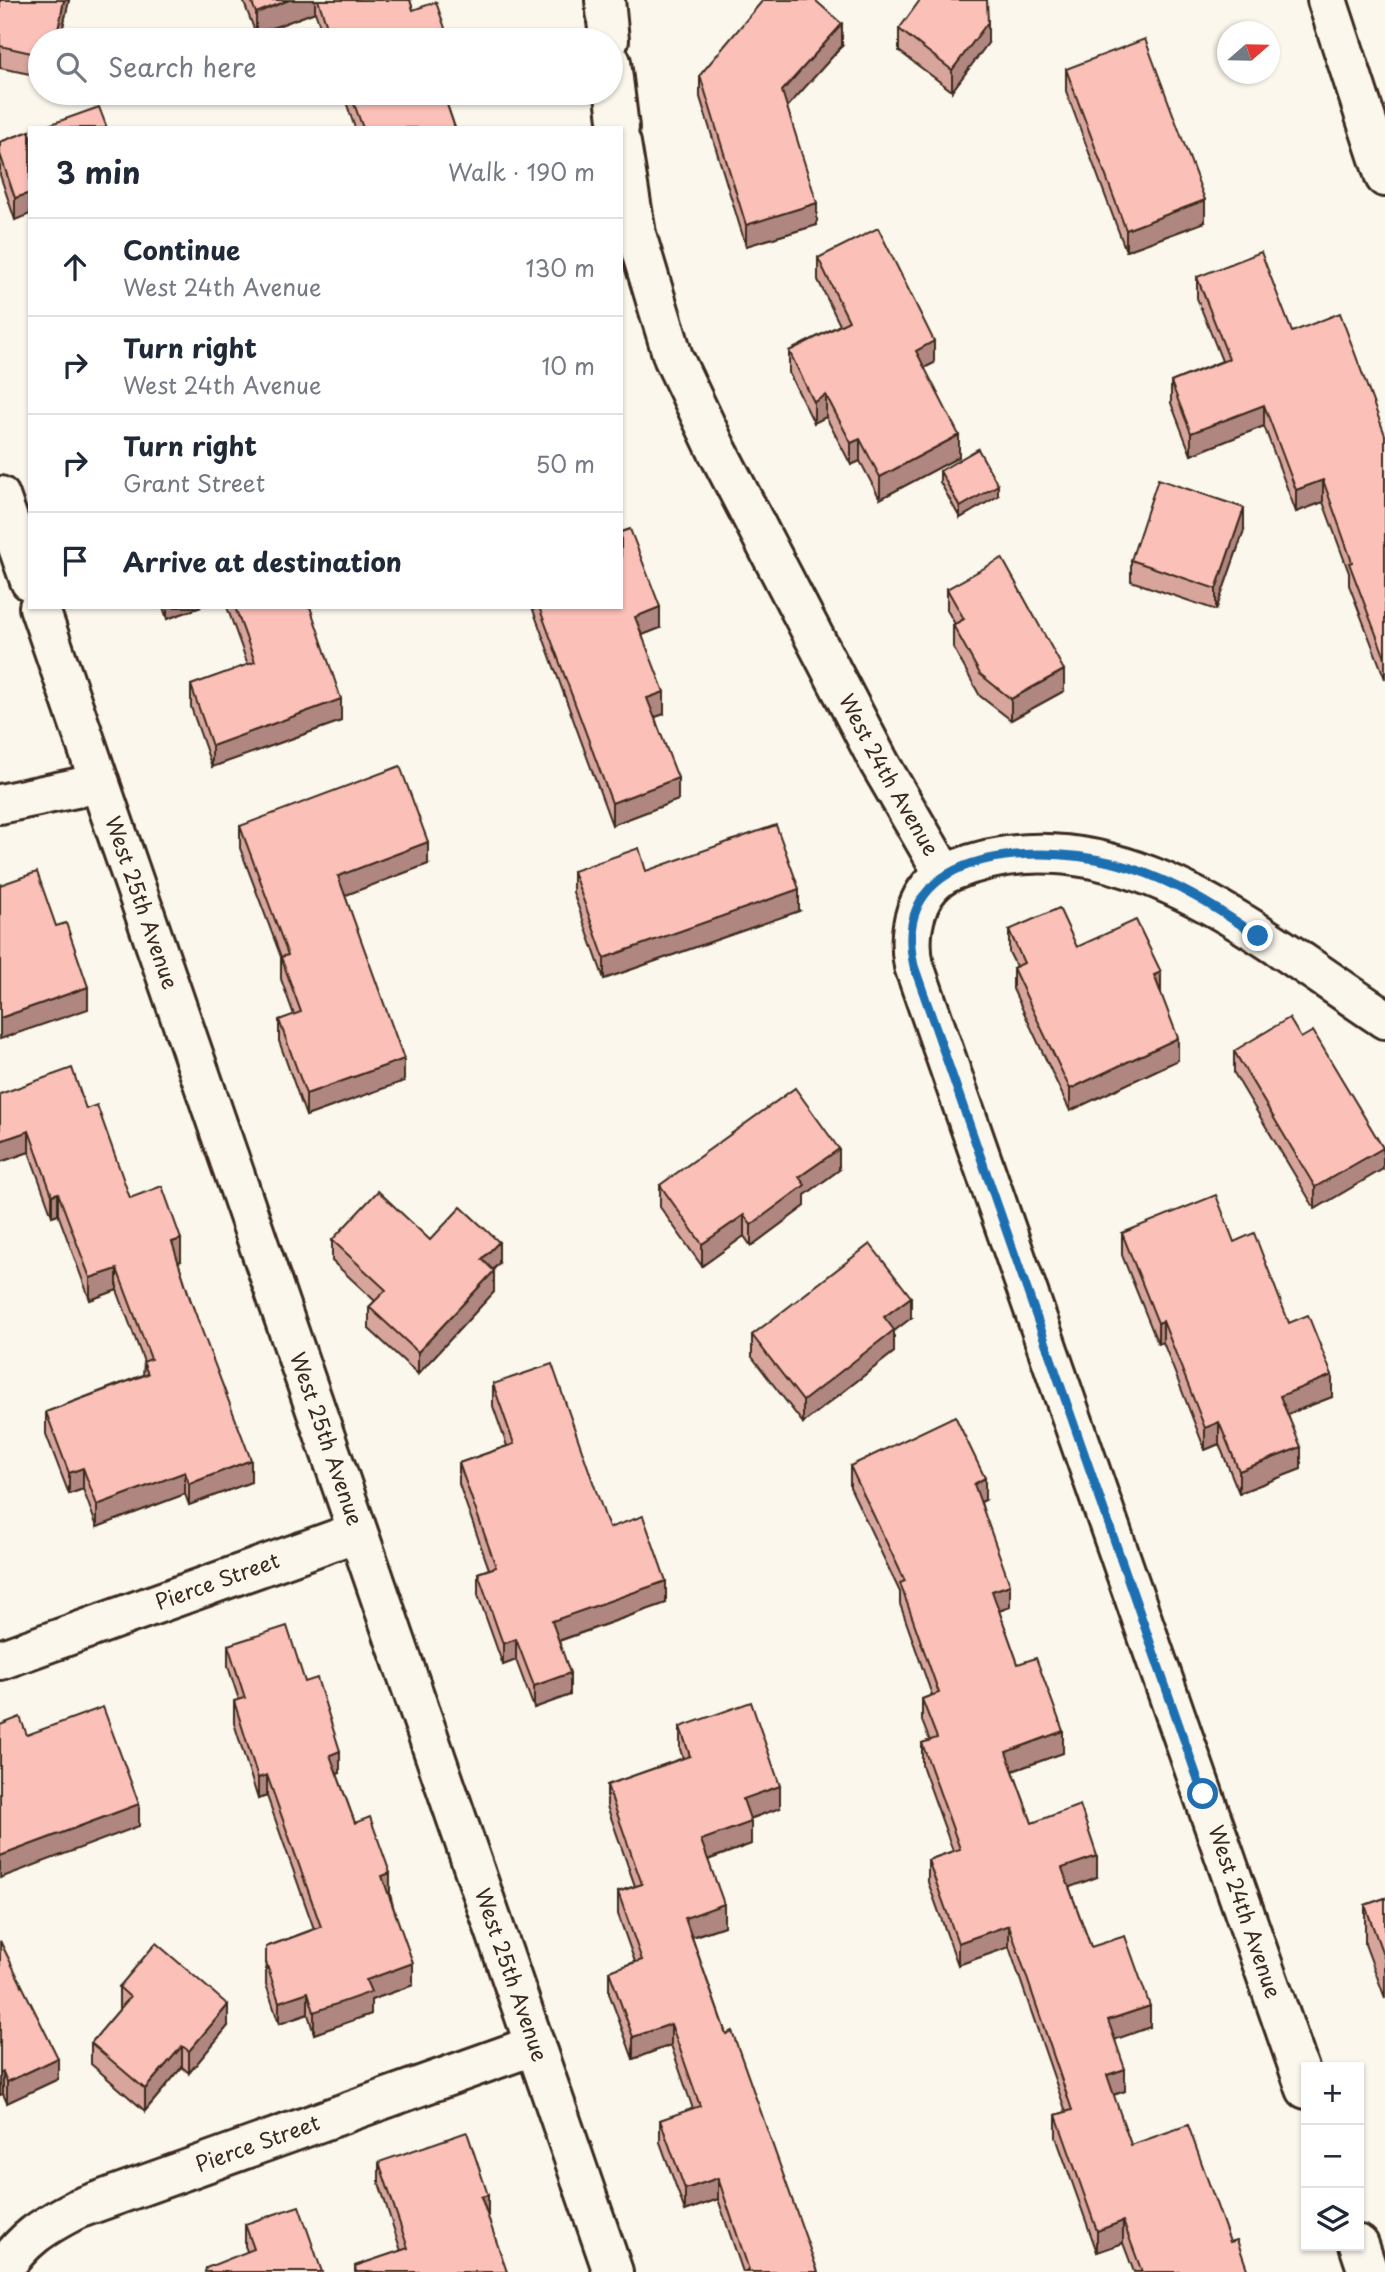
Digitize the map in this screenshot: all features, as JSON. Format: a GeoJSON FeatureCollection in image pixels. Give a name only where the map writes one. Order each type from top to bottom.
{"type":"FeatureCollection","features":[{"type":"Feature","properties":{"kind":"street"},"geometry":{"type":"LineString","coordinates":[[605,0],[608,28]]}},
{"type":"Feature","properties":{"kind":"street"},"geometry":{"type":"LineString","coordinates":[[1327,0],[1385,177]]}},
{"type":"Feature","properties":{"kind":"street"},"geometry":{"type":"LineString","coordinates":[[616,105],[619,126]]}},
{"type":"Feature","properties":{"kind":"street","name":"West 24th Avenue"},"geometry":{"type":"LineString","coordinates":[[623,155],[636,234],[673,357],[717,450],[880,764],[944,874],[927,892],[916,911],[910,938],[914,966],[1301,2075]]}},
{"type":"Feature","properties":{"kind":"street"},"geometry":{"type":"LineString","coordinates":[[0,496],[28,575]]}},
{"type":"Feature","properties":{"kind":"street","name":"West 25th Avenue"},"geometry":{"type":"LineString","coordinates":[[40,609],[612,2272]]}},
{"type":"Feature","properties":{"kind":"street"},"geometry":{"type":"LineString","coordinates":[[0,804],[100,783]]}},
{"type":"Feature","properties":{"kind":"street"},"geometry":{"type":"LineString","coordinates":[[944,874],[974,862],[1017,855],[1068,856],[1129,867],[1176,885],[1217,909],[1385,1019]]}},
{"type":"Feature","properties":{"kind":"street","name":"Pierce Street"},"geometry":{"type":"LineString","coordinates":[[0,1660],[357,1532]]}},
{"type":"Feature","properties":{"kind":"street","name":"Pierce Street"},"geometry":{"type":"LineString","coordinates":[[1,2272],[19,2245],[44,2226],[77,2210],[535,2045]]}},
{"type":"Feature","properties":{"kind":"street"},"geometry":{"type":"LineString","coordinates":[[1361,2251],[1368,2272]]}},
{"type":"Feature","properties":{"kind":"building"},"geometry":{"type":"Polygon","coordinates":[[[0,0],[64,0],[58,28],[28,28],[28,52],[0,46],[0,0]]]}},
{"type":"Feature","properties":{"kind":"building"},"geometry":{"type":"Polygon","coordinates":[[[251,0],[289,0],[256,13],[251,0]]]}},
{"type":"Feature","properties":{"kind":"building"},"geometry":{"type":"Polygon","coordinates":[[[318,0],[410,0],[413,10],[436,2],[445,28],[328,28],[318,0]]]}},
{"type":"Feature","properties":{"kind":"building"},"geometry":{"type":"Polygon","coordinates":[[[763,0],[815,0],[842,24],[782,91],[817,203],[746,225],[700,75],[763,0]]]}},
{"type":"Feature","properties":{"kind":"building"},"geometry":{"type":"Polygon","coordinates":[[[920,0],[987,0],[988,22],[952,70],[899,29],[920,0]]]}},
{"type":"Feature","properties":{"kind":"building"},"geometry":{"type":"Polygon","coordinates":[[[1145,39],[1205,200],[1126,230],[1066,69],[1145,39]]]}},
{"type":"Feature","properties":{"kind":"building"},"geometry":{"type":"Polygon","coordinates":[[[354,105],[447,105],[454,126],[362,126],[354,105]]]}},
{"type":"Feature","properties":{"kind":"building"},"geometry":{"type":"Polygon","coordinates":[[[99,107],[106,126],[46,126],[99,107]]]}},
{"type":"Feature","properties":{"kind":"building"},"geometry":{"type":"Polygon","coordinates":[[[28,132],[28,194],[15,198],[0,154],[0,142],[28,132]]]}},
{"type":"Feature","properties":{"kind":"building"},"geometry":{"type":"Polygon","coordinates":[[[878,228],[934,341],[916,351],[959,435],[880,477],[860,439],[851,443],[826,395],[814,402],[789,351],[849,321],[818,258],[878,228]]]}},
{"type":"Feature","properties":{"kind":"building"},"geometry":{"type":"Polygon","coordinates":[[[1261,252],[1292,332],[1340,313],[1385,435],[1385,658],[1349,563],[1352,562],[1323,480],[1296,490],[1264,405],[1191,433],[1171,382],[1229,359],[1197,277],[1261,252]]]}},
{"type":"Feature","properties":{"kind":"building"},"geometry":{"type":"Polygon","coordinates":[[[978,449],[998,485],[960,507],[940,471],[978,449]]]}},
{"type":"Feature","properties":{"kind":"building"},"geometry":{"type":"Polygon","coordinates":[[[1158,479],[1244,508],[1216,589],[1131,560],[1158,479]]]}},
{"type":"Feature","properties":{"kind":"building"},"geometry":{"type":"Polygon","coordinates":[[[630,529],[660,607],[635,617],[664,692],[647,698],[678,778],[612,803],[540,609],[623,609],[623,531],[630,529]]]}},
{"type":"Feature","properties":{"kind":"building"},"geometry":{"type":"Polygon","coordinates":[[[1002,558],[1064,670],[1011,699],[980,674],[953,625],[964,619],[947,589],[1002,558]]]}},
{"type":"Feature","properties":{"kind":"building"},"geometry":{"type":"Polygon","coordinates":[[[236,609],[311,609],[341,699],[212,746],[191,685],[255,662],[236,609]]]}},
{"type":"Feature","properties":{"kind":"building"},"geometry":{"type":"Polygon","coordinates":[[[400,766],[428,842],[338,876],[404,1059],[306,1094],[279,1020],[301,1012],[281,957],[288,955],[240,826],[400,766]]]}},
{"type":"Feature","properties":{"kind":"building"},"geometry":{"type":"Polygon","coordinates":[[[776,825],[799,889],[604,958],[573,871],[639,848],[646,871],[776,825]]]}},
{"type":"Feature","properties":{"kind":"building"},"geometry":{"type":"Polygon","coordinates":[[[37,872],[56,926],[66,923],[88,987],[0,1018],[0,885],[37,872]]]}},
{"type":"Feature","properties":{"kind":"building"},"geometry":{"type":"Polygon","coordinates":[[[1059,908],[1077,947],[1136,920],[1161,972],[1154,975],[1178,1038],[1070,1089],[1013,968],[1024,963],[1009,930],[1059,908]]]}},
{"type":"Feature","properties":{"kind":"building"},"geometry":{"type":"Polygon","coordinates":[[[1289,1018],[1301,1038],[1313,1031],[1383,1148],[1315,1187],[1234,1051],[1289,1018]]]}},
{"type":"Feature","properties":{"kind":"building"},"geometry":{"type":"Polygon","coordinates":[[[72,1068],[86,1109],[97,1105],[130,1198],[162,1186],[181,1239],[172,1242],[190,1299],[251,1460],[189,1484],[185,1472],[97,1505],[83,1468],[69,1473],[46,1412],[148,1374],[143,1362],[151,1359],[117,1269],[90,1278],[58,1193],[52,1195],[29,1131],[0,1141],[0,1094],[72,1068]]]}},
{"type":"Feature","properties":{"kind":"building"},"geometry":{"type":"Polygon","coordinates":[[[795,1088],[839,1149],[799,1177],[805,1185],[751,1225],[744,1215],[702,1244],[660,1185],[795,1088]]]}},
{"type":"Feature","properties":{"kind":"building"},"geometry":{"type":"Polygon","coordinates":[[[378,1191],[430,1240],[461,1207],[499,1242],[482,1259],[494,1271],[418,1352],[369,1307],[386,1290],[332,1240],[378,1191]]]}},
{"type":"Feature","properties":{"kind":"building"},"geometry":{"type":"Polygon","coordinates":[[[1216,1195],[1234,1242],[1254,1233],[1289,1323],[1308,1315],[1332,1375],[1280,1396],[1301,1447],[1239,1471],[1219,1422],[1205,1428],[1163,1321],[1158,1323],[1122,1233],[1216,1195]]]}},
{"type":"Feature","properties":{"kind":"building"},"geometry":{"type":"Polygon","coordinates":[[[870,1244],[911,1297],[884,1317],[894,1330],[803,1401],[752,1335],[870,1244]]]}},
{"type":"Feature","properties":{"kind":"building"},"geometry":{"type":"Polygon","coordinates":[[[552,1364],[609,1528],[643,1516],[666,1581],[552,1621],[570,1673],[534,1686],[516,1639],[503,1644],[478,1573],[496,1567],[459,1463],[514,1444],[493,1384],[552,1364]]]}},
{"type":"Feature","properties":{"kind":"building"},"geometry":{"type":"Polygon","coordinates":[[[955,1416],[985,1478],[974,1484],[1010,1585],[992,1591],[1018,1664],[1036,1658],[1063,1731],[1006,1752],[1032,1823],[1080,1805],[1097,1856],[1062,1868],[1091,1947],[1125,1936],[1150,2006],[1108,2020],[1125,2069],[1107,2075],[1131,2145],[1188,2125],[1230,2242],[1237,2240],[1248,2272],[1142,2272],[1123,2221],[1097,2231],[1056,2115],[1072,2110],[1009,1925],[958,1943],[928,1860],[960,1849],[922,1743],[937,1738],[922,1699],[939,1693],[900,1583],[905,1581],[850,1466],[955,1416]]]}},
{"type":"Feature","properties":{"kind":"building"},"geometry":{"type":"Polygon","coordinates":[[[287,1626],[305,1682],[317,1678],[340,1751],[330,1755],[355,1823],[370,1817],[390,1873],[382,1876],[413,1963],[366,1980],[371,1992],[314,2012],[308,1992],[279,2002],[266,1962],[266,1947],[321,1927],[267,1775],[258,1778],[234,1701],[245,1698],[228,1645],[287,1626]]]}},
{"type":"Feature","properties":{"kind":"building"},"geometry":{"type":"Polygon","coordinates":[[[751,1702],[780,1786],[743,1799],[751,1822],[701,1840],[724,1904],[685,1918],[726,2034],[732,2031],[818,2272],[744,2272],[749,2270],[718,2178],[685,2189],[660,2120],[700,2106],[671,2024],[633,2037],[609,1971],[642,1960],[618,1892],[642,1884],[607,1785],[690,1756],[680,1727],[751,1702]]]}},
{"type":"Feature","properties":{"kind":"building"},"geometry":{"type":"Polygon","coordinates":[[[103,1707],[139,1804],[0,1856],[0,1725],[20,1717],[27,1735],[103,1707]]]}},
{"type":"Feature","properties":{"kind":"building"},"geometry":{"type":"Polygon","coordinates":[[[1385,1898],[1385,1960],[1365,1905],[1385,1898]]]}},
{"type":"Feature","properties":{"kind":"building"},"geometry":{"type":"Polygon","coordinates":[[[0,1941],[58,2058],[7,2082],[3,2072],[0,2074],[0,1941]]]}},
{"type":"Feature","properties":{"kind":"building"},"geometry":{"type":"Polygon","coordinates":[[[156,1943],[228,2005],[189,2051],[182,2046],[145,2089],[91,2043],[130,1997],[119,1987],[156,1943]]]}},
{"type":"Feature","properties":{"kind":"building"},"geometry":{"type":"Polygon","coordinates":[[[467,2132],[488,2195],[481,2197],[507,2272],[356,2272],[355,2266],[408,2248],[379,2162],[467,2132]]]}},
{"type":"Feature","properties":{"kind":"building"},"geometry":{"type":"Polygon","coordinates":[[[299,2206],[322,2272],[205,2272],[206,2268],[254,2249],[245,2224],[299,2206]]]}},
{"type":"Feature","properties":{"kind":"route"},"geometry":{"type":"LineString","coordinates":[[1203,1794],[914,966],[910,948],[911,928],[916,911],[927,892],[944,874],[993,858],[1042,855],[1096,860],[1154,876],[1176,885],[1258,936]]}}]}
